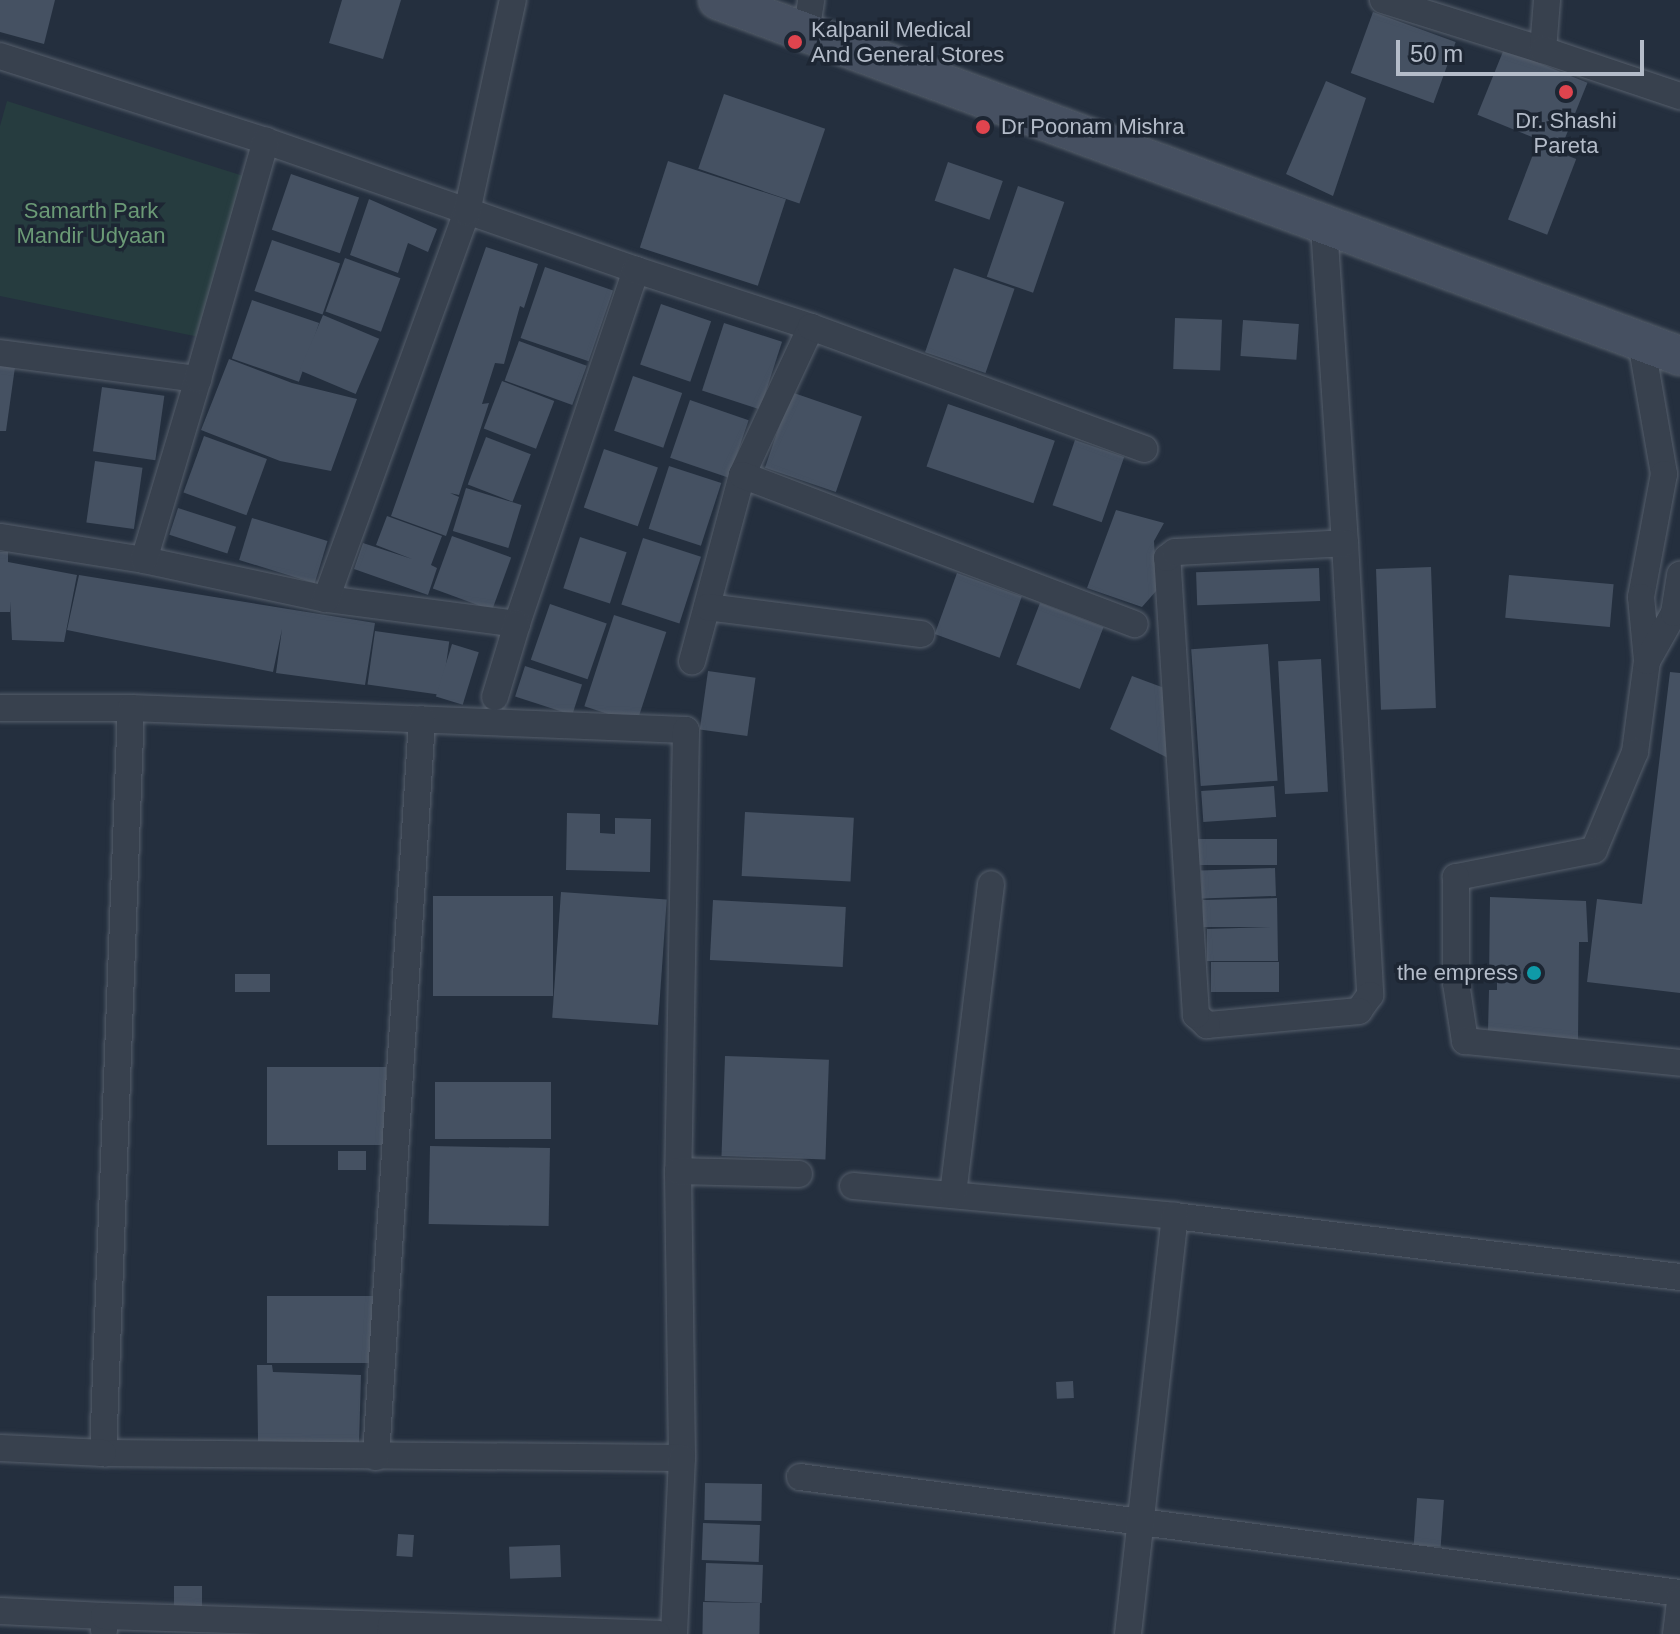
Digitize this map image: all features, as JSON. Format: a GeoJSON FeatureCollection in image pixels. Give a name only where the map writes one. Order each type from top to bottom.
{"type":"FeatureCollection","features":[{"type":"Feature","properties":{"kind":"street"},"geometry":{"type":"LineString","coordinates":[[326,599],[467,212],[513,0]]}},
{"type":"Feature","properties":{"kind":"street"},"geometry":{"type":"LineString","coordinates":[[718,0],[808,16],[1324,227],[1680,356]]}},
{"type":"Feature","properties":{"kind":"street"},"geometry":{"type":"LineString","coordinates":[[1383,0],[1680,96]]}},
{"type":"Feature","properties":{"kind":"street"},"geometry":{"type":"LineString","coordinates":[[1543,50],[1547,0]]}},
{"type":"Feature","properties":{"kind":"street"},"geometry":{"type":"LineString","coordinates":[[0,56],[266,141],[636,270],[811,327],[1144,449]]}},
{"type":"Feature","properties":{"kind":"street"},"geometry":{"type":"LineString","coordinates":[[144,560],[266,141]]}},
{"type":"Feature","properties":{"kind":"street"},"geometry":{"type":"LineString","coordinates":[[1324,227],[1345,543],[1367,1006],[1359,1011],[1207,1025],[1196,1015],[1167,558],[1175,552],[1345,543]]}},
{"type":"Feature","properties":{"kind":"street"},"geometry":{"type":"LineString","coordinates":[[495,697],[636,270]]}},
{"type":"Feature","properties":{"kind":"street"},"geometry":{"type":"LineString","coordinates":[[692,661],[742,475],[811,327]]}},
{"type":"Feature","properties":{"kind":"street"},"geometry":{"type":"LineString","coordinates":[[1641,342],[1672,476],[1641,597],[1647,661],[1635,752],[1594,850],[1456,877],[1456,983],[1465,1041],[1680,1063]]}},
{"type":"Feature","properties":{"kind":"street"},"geometry":{"type":"LineString","coordinates":[[0,353],[198,379]]}},
{"type":"Feature","properties":{"kind":"street"},"geometry":{"type":"LineString","coordinates":[[742,475],[1135,624]]}},
{"type":"Feature","properties":{"kind":"street"},"geometry":{"type":"LineString","coordinates":[[0,537],[144,560],[326,599],[517,624]]}},
{"type":"Feature","properties":{"kind":"street"},"geometry":{"type":"LineString","coordinates":[[1647,661],[1674,613],[1680,574]]}},
{"type":"Feature","properties":{"kind":"street"},"geometry":{"type":"LineString","coordinates":[[707,607],[921,634]]}},
{"type":"Feature","properties":{"kind":"street"},"geometry":{"type":"LineString","coordinates":[[0,708],[131,708],[686,730],[678,1171],[682,1458],[674,1634]]}},
{"type":"Feature","properties":{"kind":"street"},"geometry":{"type":"LineString","coordinates":[[103,1453],[131,708]]}},
{"type":"Feature","properties":{"kind":"street"},"geometry":{"type":"LineString","coordinates":[[376,1457],[422,719]]}},
{"type":"Feature","properties":{"kind":"street"},"geometry":{"type":"LineString","coordinates":[[953,1194],[991,884]]}},
{"type":"Feature","properties":{"kind":"street"},"geometry":{"type":"LineString","coordinates":[[678,1171],[799,1174]]}},
{"type":"Feature","properties":{"kind":"street"},"geometry":{"type":"LineString","coordinates":[[853,1186],[1175,1216],[1680,1277]]}},
{"type":"Feature","properties":{"kind":"street"},"geometry":{"type":"LineString","coordinates":[[1128,1634],[1175,1216]]}},
{"type":"Feature","properties":{"kind":"street"},"geometry":{"type":"LineString","coordinates":[[0,1448],[103,1453],[682,1458]]}},
{"type":"Feature","properties":{"kind":"street"},"geometry":{"type":"LineString","coordinates":[[800,1477],[1140,1519],[1680,1596],[1676,1634]]}},
{"type":"Feature","properties":{"kind":"street"},"geometry":{"type":"LineString","coordinates":[[0,1611],[104,1625],[657,1634]]}},
{"type":"Feature","properties":{"kind":"green space","name":"Samarth Park Mandir Udyaan"},"geometry":{"type":"Polygon","coordinates":[[[7,101],[256,180],[204,338],[0,296],[0,126],[7,101]]]}},
{"type":"Feature","properties":{"kind":"building"},"geometry":{"type":"Polygon","coordinates":[[[0,0],[55,0],[44,44],[0,32],[0,0]]]}},
{"type":"Feature","properties":{"kind":"building"},"geometry":{"type":"Polygon","coordinates":[[[342,0],[401,0],[383,59],[329,43],[342,0]]]}},
{"type":"Feature","properties":{"kind":"building"},"geometry":{"type":"Polygon","coordinates":[[[1373,12],[1456,42],[1433,103],[1351,73],[1373,12]]]}},
{"type":"Feature","properties":{"kind":"building"},"geometry":{"type":"Polygon","coordinates":[[[1504,49],[1587,83],[1561,149],[1477,115],[1504,49]]]}},
{"type":"Feature","properties":{"kind":"building"},"geometry":{"type":"Polygon","coordinates":[[[1326,81],[1366,98],[1333,196],[1286,174],[1326,81]]]}},
{"type":"Feature","properties":{"kind":"building"},"geometry":{"type":"Polygon","coordinates":[[[724,94],[825,129],[799,204],[698,169],[724,94]]]}},
{"type":"Feature","properties":{"kind":"building"},"geometry":{"type":"Polygon","coordinates":[[[1537,144],[1576,159],[1547,235],[1508,220],[1537,144]]]}},
{"type":"Feature","properties":{"kind":"building"},"geometry":{"type":"Polygon","coordinates":[[[668,161],[786,199],[758,286],[640,248],[668,161]]]}},
{"type":"Feature","properties":{"kind":"building"},"geometry":{"type":"Polygon","coordinates":[[[948,162],[1003,181],[989,220],[935,201],[948,162]]]}},
{"type":"Feature","properties":{"kind":"building"},"geometry":{"type":"Polygon","coordinates":[[[291,174],[359,197],[340,253],[272,230],[291,174]]]}},
{"type":"Feature","properties":{"kind":"building"},"geometry":{"type":"Polygon","coordinates":[[[1018,186],[1064,202],[1033,293],[987,277],[1018,186]]]}},
{"type":"Feature","properties":{"kind":"building"},"geometry":{"type":"Polygon","coordinates":[[[369,199],[437,229],[428,252],[408,243],[398,273],[350,255],[369,199]]]}},
{"type":"Feature","properties":{"kind":"building"},"geometry":{"type":"Polygon","coordinates":[[[272,240],[340,263],[322,314],[254,291],[272,240]]]}},
{"type":"Feature","properties":{"kind":"building"},"geometry":{"type":"Polygon","coordinates":[[[486,247],[538,264],[524,308],[520,306],[504,364],[495,363],[482,404],[489,403],[459,495],[450,493],[459,497],[446,536],[391,516],[486,247]]]}},
{"type":"Feature","properties":{"kind":"building"},"geometry":{"type":"Polygon","coordinates":[[[345,258],[400,278],[381,332],[326,312],[345,258]]]}},
{"type":"Feature","properties":{"kind":"building"},"geometry":{"type":"Polygon","coordinates":[[[545,267],[613,290],[589,361],[521,338],[545,267]]]}},
{"type":"Feature","properties":{"kind":"building"},"geometry":{"type":"Polygon","coordinates":[[[954,268],[1015,289],[986,373],[925,352],[954,268]]]}},
{"type":"Feature","properties":{"kind":"building"},"geometry":{"type":"Polygon","coordinates":[[[252,300],[319,323],[299,382],[232,359],[252,300]]]}},
{"type":"Feature","properties":{"kind":"building"},"geometry":{"type":"Polygon","coordinates":[[[661,304],[711,321],[690,382],[640,365],[661,304]]]}},
{"type":"Feature","properties":{"kind":"building"},"geometry":{"type":"Polygon","coordinates":[[[323,315],[379,339],[356,394],[300,370],[323,315]]]}},
{"type":"Feature","properties":{"kind":"building"},"geometry":{"type":"Polygon","coordinates":[[[1175,318],[1222,320],[1220,371],[1173,369],[1175,318]]]}},
{"type":"Feature","properties":{"kind":"building"},"geometry":{"type":"Polygon","coordinates":[[[1243,320],[1299,324],[1296,360],[1240,356],[1243,320]]]}},
{"type":"Feature","properties":{"kind":"building"},"geometry":{"type":"Polygon","coordinates":[[[724,323],[782,342],[760,409],[702,391],[724,323]]]}},
{"type":"Feature","properties":{"kind":"building"},"geometry":{"type":"Polygon","coordinates":[[[519,341],[587,366],[572,405],[505,380],[519,341]]]}},
{"type":"Feature","properties":{"kind":"building"},"geometry":{"type":"Polygon","coordinates":[[[229,359],[292,383],[357,399],[331,471],[280,461],[201,430],[229,359]]]}},
{"type":"Feature","properties":{"kind":"building"},"geometry":{"type":"Polygon","coordinates":[[[0,365],[15,367],[6,431],[0,431],[0,365]]]}},
{"type":"Feature","properties":{"kind":"building"},"geometry":{"type":"Polygon","coordinates":[[[633,376],[682,393],[663,448],[614,431],[633,376]]]}},
{"type":"Feature","properties":{"kind":"building"},"geometry":{"type":"Polygon","coordinates":[[[502,381],[554,401],[536,449],[484,429],[502,381]]]}},
{"type":"Feature","properties":{"kind":"building"},"geometry":{"type":"Polygon","coordinates":[[[102,387],[164,396],[155,460],[93,451],[102,387]]]}},
{"type":"Feature","properties":{"kind":"building"},"geometry":{"type":"Polygon","coordinates":[[[791,392],[862,416],[836,492],[765,468],[791,392]]]}},
{"type":"Feature","properties":{"kind":"building"},"geometry":{"type":"Polygon","coordinates":[[[690,400],[749,420],[729,478],[670,458],[690,400]]]}},
{"type":"Feature","properties":{"kind":"building"},"geometry":{"type":"Polygon","coordinates":[[[948,404],[1055,441],[1033,503],[927,466],[948,404]]]}},
{"type":"Feature","properties":{"kind":"building"},"geometry":{"type":"Polygon","coordinates":[[[204,436],[267,459],[246,515],[183,492],[204,436]]]}},
{"type":"Feature","properties":{"kind":"building"},"geometry":{"type":"Polygon","coordinates":[[[486,437],[531,454],[513,502],[468,485],[486,437]]]}},
{"type":"Feature","properties":{"kind":"building"},"geometry":{"type":"Polygon","coordinates":[[[1075,440],[1124,457],[1102,522],[1053,505],[1075,440]]]}},
{"type":"Feature","properties":{"kind":"building"},"geometry":{"type":"Polygon","coordinates":[[[604,449],[658,468],[638,526],[584,508],[604,449]]]}},
{"type":"Feature","properties":{"kind":"building"},"geometry":{"type":"Polygon","coordinates":[[[95,461],[143,468],[134,529],[86,522],[95,461]]]}},
{"type":"Feature","properties":{"kind":"building"},"geometry":{"type":"Polygon","coordinates":[[[669,466],[721,483],[701,546],[649,529],[669,466]]]}},
{"type":"Feature","properties":{"kind":"building"},"geometry":{"type":"Polygon","coordinates":[[[466,488],[521,505],[508,548],[453,531],[466,488]]]}},
{"type":"Feature","properties":{"kind":"building"},"geometry":{"type":"Polygon","coordinates":[[[178,508],[236,527],[227,553],[169,535],[178,508]]]}},
{"type":"Feature","properties":{"kind":"building"},"geometry":{"type":"Polygon","coordinates":[[[1116,510],[1164,523],[1154,541],[1157,590],[1142,607],[1087,588],[1116,510]]]}},
{"type":"Feature","properties":{"kind":"building"},"geometry":{"type":"Polygon","coordinates":[[[387,516],[442,536],[431,565],[437,568],[428,595],[354,569],[363,543],[412,559],[376,545],[387,516]]]}},
{"type":"Feature","properties":{"kind":"building"},"geometry":{"type":"Polygon","coordinates":[[[252,518],[328,541],[315,583],[239,560],[252,518]]]}},
{"type":"Feature","properties":{"kind":"building"},"geometry":{"type":"Polygon","coordinates":[[[452,536],[511,558],[492,610],[433,589],[452,536]]]}},
{"type":"Feature","properties":{"kind":"building"},"geometry":{"type":"Polygon","coordinates":[[[580,537],[627,552],[610,603],[563,588],[580,537]]]}},
{"type":"Feature","properties":{"kind":"building"},"geometry":{"type":"Polygon","coordinates":[[[643,538],[701,557],[679,623],[621,605],[643,538]]]}},
{"type":"Feature","properties":{"kind":"building"},"geometry":{"type":"Polygon","coordinates":[[[0,552],[8,552],[8,562],[77,575],[64,642],[12,640],[10,601],[10,612],[0,612],[0,552]]]}},
{"type":"Feature","properties":{"kind":"building"},"geometry":{"type":"Polygon","coordinates":[[[1431,567],[1436,708],[1381,710],[1376,569],[1431,567]]]}},
{"type":"Feature","properties":{"kind":"building"},"geometry":{"type":"Polygon","coordinates":[[[1319,568],[1320,601],[1197,605],[1196,572],[1319,568]]]}},
{"type":"Feature","properties":{"kind":"building"},"geometry":{"type":"Polygon","coordinates":[[[957,573],[1022,597],[1000,658],[935,634],[957,573]]]}},
{"type":"Feature","properties":{"kind":"building"},"geometry":{"type":"Polygon","coordinates":[[[79,575],[375,623],[365,685],[276,673],[282,629],[273,672],[67,630],[79,575]]]}},
{"type":"Feature","properties":{"kind":"building"},"geometry":{"type":"Polygon","coordinates":[[[1509,575],[1614,584],[1610,627],[1505,618],[1509,575]]]}},
{"type":"Feature","properties":{"kind":"building"},"geometry":{"type":"Polygon","coordinates":[[[1040,603],[1103,627],[1080,689],[1016,665],[1040,603]]]}},
{"type":"Feature","properties":{"kind":"building"},"geometry":{"type":"Polygon","coordinates":[[[550,604],[607,624],[588,679],[531,660],[550,604]]]}},
{"type":"Feature","properties":{"kind":"building"},"geometry":{"type":"Polygon","coordinates":[[[614,615],[666,632],[637,723],[584,706],[614,615]]]}},
{"type":"Feature","properties":{"kind":"building"},"geometry":{"type":"Polygon","coordinates":[[[375,631],[449,641],[442,695],[367,684],[375,631]]]}},
{"type":"Feature","properties":{"kind":"building"},"geometry":{"type":"Polygon","coordinates":[[[452,644],[479,652],[463,705],[436,697],[452,644]]]}},
{"type":"Feature","properties":{"kind":"building"},"geometry":{"type":"Polygon","coordinates":[[[1268,644],[1278,781],[1201,786],[1191,649],[1268,644]]]}},
{"type":"Feature","properties":{"kind":"building"},"geometry":{"type":"Polygon","coordinates":[[[1321,659],[1328,792],[1285,794],[1278,661],[1321,659]]]}},
{"type":"Feature","properties":{"kind":"building"},"geometry":{"type":"Polygon","coordinates":[[[525,666],[582,685],[572,715],[515,696],[525,666]]]}},
{"type":"Feature","properties":{"kind":"building"},"geometry":{"type":"Polygon","coordinates":[[[708,671],[756,678],[747,736],[700,729],[708,671]]]}},
{"type":"Feature","properties":{"kind":"building"},"geometry":{"type":"Polygon","coordinates":[[[1670,672],[1680,673],[1680,993],[1587,982],[1597,899],[1642,904],[1670,672]]]}},
{"type":"Feature","properties":{"kind":"building"},"geometry":{"type":"Polygon","coordinates":[[[1132,676],[1167,689],[1168,758],[1110,729],[1132,676]]]}},
{"type":"Feature","properties":{"kind":"building"},"geometry":{"type":"Polygon","coordinates":[[[1274,786],[1276,817],[1203,822],[1201,791],[1274,786]]]}},
{"type":"Feature","properties":{"kind":"building"},"geometry":{"type":"Polygon","coordinates":[[[745,812],[854,818],[851,882],[742,876],[745,812]]]}},
{"type":"Feature","properties":{"kind":"building"},"geometry":{"type":"Polygon","coordinates":[[[567,813],[600,814],[600,833],[615,834],[615,818],[651,819],[650,872],[566,870],[567,813]]]}},
{"type":"Feature","properties":{"kind":"building"},"geometry":{"type":"Polygon","coordinates":[[[1198,839],[1277,839],[1277,865],[1198,865],[1198,839]]]}},
{"type":"Feature","properties":{"kind":"building"},"geometry":{"type":"Polygon","coordinates":[[[1275,868],[1276,896],[1202,899],[1201,871],[1275,868]]]}},
{"type":"Feature","properties":{"kind":"building"},"geometry":{"type":"Polygon","coordinates":[[[561,892],[667,899],[658,1025],[552,1018],[561,892]]]}},
{"type":"Feature","properties":{"kind":"building"},"geometry":{"type":"Polygon","coordinates":[[[433,896],[553,896],[553,996],[433,996],[433,896]]]}},
{"type":"Feature","properties":{"kind":"building","name":"the empress"},"geometry":{"type":"Polygon","coordinates":[[[1490,897],[1586,901],[1588,942],[1579,942],[1578,1041],[1488,1031],[1489,990],[1497,990],[1497,980],[1489,980],[1490,897]]]}},
{"type":"Feature","properties":{"kind":"building"},"geometry":{"type":"Polygon","coordinates":[[[1277,898],[1278,961],[1207,961],[1207,929],[1271,927],[1203,927],[1203,900],[1277,898]]]}},
{"type":"Feature","properties":{"kind":"building"},"geometry":{"type":"Polygon","coordinates":[[[713,900],[846,907],[843,967],[710,960],[713,900]]]}},
{"type":"Feature","properties":{"kind":"building"},"geometry":{"type":"Polygon","coordinates":[[[1211,962],[1279,962],[1279,992],[1211,992],[1211,962]]]}},
{"type":"Feature","properties":{"kind":"building"},"geometry":{"type":"Polygon","coordinates":[[[235,974],[270,974],[270,992],[235,992],[235,974]]]}},
{"type":"Feature","properties":{"kind":"building"},"geometry":{"type":"Polygon","coordinates":[[[725,1056],[829,1060],[825,1160],[722,1156],[725,1056]]]}},
{"type":"Feature","properties":{"kind":"building"},"geometry":{"type":"Polygon","coordinates":[[[267,1067],[386,1067],[386,1145],[267,1145],[267,1067]]]}},
{"type":"Feature","properties":{"kind":"building"},"geometry":{"type":"Polygon","coordinates":[[[435,1082],[551,1082],[551,1139],[435,1139],[435,1082]]]}},
{"type":"Feature","properties":{"kind":"building"},"geometry":{"type":"Polygon","coordinates":[[[430,1146],[550,1148],[549,1226],[429,1224],[430,1146]]]}},
{"type":"Feature","properties":{"kind":"building"},"geometry":{"type":"Polygon","coordinates":[[[338,1151],[366,1151],[366,1170],[338,1170],[338,1151]]]}},
{"type":"Feature","properties":{"kind":"building"},"geometry":{"type":"Polygon","coordinates":[[[267,1296],[378,1296],[378,1363],[267,1363],[267,1296]]]}},
{"type":"Feature","properties":{"kind":"building"},"geometry":{"type":"Polygon","coordinates":[[[257,1365],[272,1365],[273,1372],[361,1375],[359,1445],[258,1441],[257,1365]]]}},
{"type":"Feature","properties":{"kind":"building"},"geometry":{"type":"Polygon","coordinates":[[[1073,1381],[1074,1398],[1057,1399],[1056,1382],[1073,1381]]]}},
{"type":"Feature","properties":{"kind":"building"},"geometry":{"type":"Polygon","coordinates":[[[705,1483],[762,1484],[761,1521],[704,1520],[705,1483]]]}},
{"type":"Feature","properties":{"kind":"building"},"geometry":{"type":"Polygon","coordinates":[[[1417,1498],[1444,1500],[1441,1547],[1414,1545],[1417,1498]]]}},
{"type":"Feature","properties":{"kind":"building"},"geometry":{"type":"Polygon","coordinates":[[[703,1523],[760,1525],[759,1562],[702,1560],[703,1523]]]}},
{"type":"Feature","properties":{"kind":"building"},"geometry":{"type":"Polygon","coordinates":[[[398,1534],[414,1535],[412,1557],[396,1556],[398,1534]]]}},
{"type":"Feature","properties":{"kind":"building"},"geometry":{"type":"Polygon","coordinates":[[[560,1545],[561,1577],[510,1579],[509,1547],[560,1545]]]}},
{"type":"Feature","properties":{"kind":"building"},"geometry":{"type":"Polygon","coordinates":[[[706,1563],[763,1565],[762,1603],[705,1601],[706,1563]]]}},
{"type":"Feature","properties":{"kind":"building"},"geometry":{"type":"Polygon","coordinates":[[[174,1586],[202,1586],[202,1613],[174,1613],[174,1586]]]}},
{"type":"Feature","properties":{"kind":"building"},"geometry":{"type":"Polygon","coordinates":[[[703,1602],[760,1603],[759,1634],[702,1634],[703,1602]]]}},
{"type":"Feature","properties":{"kind":"place","name":"Kalpanil Medical And General Stores"},"geometry":{"type":"Point","coordinates":[795,42]}},
{"type":"Feature","properties":{"kind":"place","name":"Dr. Shashi Pareta"},"geometry":{"type":"Point","coordinates":[1566,92]}},
{"type":"Feature","properties":{"kind":"place","name":"Dr Poonam Mishra"},"geometry":{"type":"Point","coordinates":[983,127]}},
{"type":"Feature","properties":{"kind":"place","name":"the empress"},"geometry":{"type":"Point","coordinates":[1534,973]}}]}
